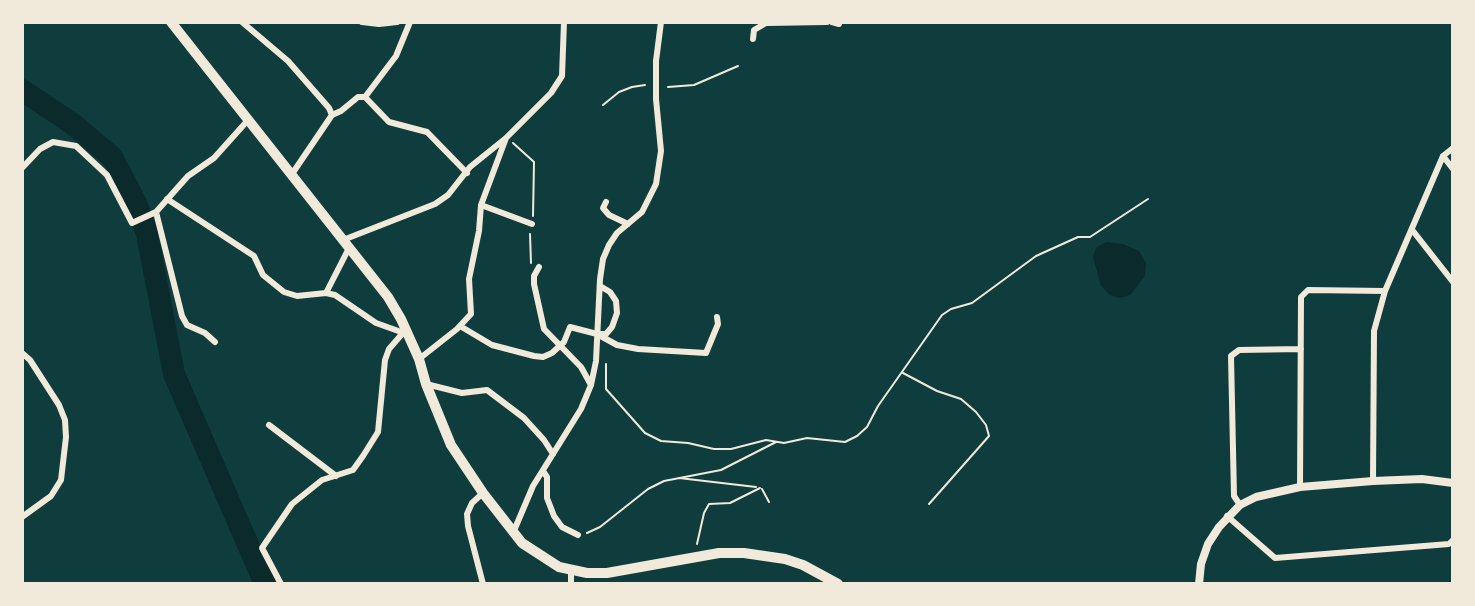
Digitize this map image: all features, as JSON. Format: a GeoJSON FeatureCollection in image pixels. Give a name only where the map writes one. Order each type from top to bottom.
{"type":"FeatureCollection","features":[{"type":"Feature","properties":{"kind":"main road"},"geometry":{"type":"LineString","coordinates":[[171,22],[388,297],[419,359],[451,445],[513,533],[540,556],[571,571],[607,573],[719,553],[744,553],[785,559],[822,573],[838,584]]}},
{"type":"Feature","properties":{"kind":"street"},"geometry":{"type":"LineString","coordinates":[[242,22],[288,61],[332,115]]}},
{"type":"Feature","properties":{"kind":"street"},"geometry":{"type":"LineString","coordinates":[[362,22],[397,22]]}},
{"type":"Feature","properties":{"kind":"street"},"geometry":{"type":"LineString","coordinates":[[365,97],[396,56],[410,22]]}},
{"type":"Feature","properties":{"kind":"street"},"geometry":{"type":"LineString","coordinates":[[326,293],[346,244],[435,204],[448,195],[483,154],[506,138],[551,93],[562,76],[564,22]]}},
{"type":"Feature","properties":{"kind":"street"},"geometry":{"type":"LineString","coordinates":[[513,533],[591,385],[596,361],[603,259],[609,245],[642,212],[651,198],[660,168],[656,61],[661,22]]}},
{"type":"Feature","properties":{"kind":"street"},"geometry":{"type":"LineString","coordinates":[[753,39],[754,30],[766,23],[832,23]]}},
{"type":"Feature","properties":{"kind":"street"},"geometry":{"type":"LineString","coordinates":[[292,174],[332,115],[358,97],[365,97],[389,122],[427,132],[467,173]]}},
{"type":"Feature","properties":{"kind":"street"},"geometry":{"type":"LineString","coordinates":[[22,168],[40,149],[53,142],[76,146],[107,175],[132,223],[154,214],[188,176],[214,158],[249,119]]}},
{"type":"Feature","properties":{"kind":"street"},"geometry":{"type":"LineString","coordinates":[[419,359],[471,314],[469,279],[481,205],[506,138]]}},
{"type":"Feature","properties":{"kind":"street"},"geometry":{"type":"LineString","coordinates":[[1373,481],[1374,331],[1385,291],[1443,156],[1453,148]]}},
{"type":"Feature","properties":{"kind":"street"},"geometry":{"type":"LineString","coordinates":[[1443,156],[1453,169]]}},
{"type":"Feature","properties":{"kind":"street"},"geometry":{"type":"LineString","coordinates":[[167,199],[254,256],[263,275],[284,292],[297,296],[335,295],[376,323],[404,333],[389,349],[385,360],[378,432],[353,470],[322,480],[292,504],[262,548],[281,584]]}},
{"type":"Feature","properties":{"kind":"street"},"geometry":{"type":"LineString","coordinates":[[606,202],[603,208],[609,215],[628,224]]}},
{"type":"Feature","properties":{"kind":"street"},"geometry":{"type":"LineString","coordinates":[[481,205],[532,224]]}},
{"type":"Feature","properties":{"kind":"street"},"geometry":{"type":"LineString","coordinates":[[154,214],[182,316],[187,325],[205,333],[215,342]]}},
{"type":"Feature","properties":{"kind":"street"},"geometry":{"type":"LineString","coordinates":[[1413,231],[1453,282]]}},
{"type":"Feature","properties":{"kind":"street"},"geometry":{"type":"LineString","coordinates":[[539,267],[534,276],[544,329],[581,367],[591,385]]}},
{"type":"Feature","properties":{"kind":"street"},"geometry":{"type":"LineString","coordinates":[[597,334],[606,334],[617,313],[616,301],[610,292],[600,286]]}},
{"type":"Feature","properties":{"kind":"street"},"geometry":{"type":"LineString","coordinates":[[1300,487],[1301,297],[1308,290],[1385,291]]}},
{"type":"Feature","properties":{"kind":"street"},"geometry":{"type":"LineString","coordinates":[[460,326],[492,345],[543,357],[560,346],[570,327],[597,334],[617,345],[706,353],[718,324],[717,317]]}},
{"type":"Feature","properties":{"kind":"street"},"geometry":{"type":"LineString","coordinates":[[1240,505],[1234,496],[1231,356],[1239,350],[1301,349]]}},
{"type":"Feature","properties":{"kind":"street"},"geometry":{"type":"LineString","coordinates":[[22,353],[30,360],[59,405],[65,420],[66,437],[61,480],[51,496],[22,517]]}},
{"type":"Feature","properties":{"kind":"street"},"geometry":{"type":"LineString","coordinates":[[426,384],[462,393],[487,390],[524,418],[553,454]]}},
{"type":"Feature","properties":{"kind":"street"},"geometry":{"type":"LineString","coordinates":[[269,425],[336,476]]}},
{"type":"Feature","properties":{"kind":"street"},"geometry":{"type":"LineString","coordinates":[[543,471],[547,477],[547,498],[554,516],[562,527],[578,535]]}},
{"type":"Feature","properties":{"kind":"street"},"geometry":{"type":"LineString","coordinates":[[1199,584],[1201,564],[1208,544],[1227,516],[1240,505],[1273,491],[1373,481],[1422,479],[1453,483]]}},
{"type":"Feature","properties":{"kind":"street"},"geometry":{"type":"LineString","coordinates":[[483,493],[472,503],[467,514],[483,584]]}},
{"type":"Feature","properties":{"kind":"street"},"geometry":{"type":"LineString","coordinates":[[1227,516],[1275,558],[1449,544],[1453,540]]}},
{"type":"Feature","properties":{"kind":"street"},"geometry":{"type":"LineString","coordinates":[[571,571],[571,584]]}},
{"type":"Feature","properties":{"kind":"path"},"geometry":{"type":"LineString","coordinates":[[603,105],[611,97],[632,87],[694,85],[738,66]]}},
{"type":"Feature","properties":{"kind":"path"},"geometry":{"type":"LineString","coordinates":[[506,138],[534,162],[536,173],[529,249],[534,276]]}},
{"type":"Feature","properties":{"kind":"path"},"geometry":{"type":"LineString","coordinates":[[606,364],[606,389],[645,433],[661,441],[714,449],[731,449],[766,440],[777,442],[807,438],[845,442],[867,427],[878,406],[942,315],[972,303],[1036,256],[1078,237],[1090,237],[1148,199]]}},
{"type":"Feature","properties":{"kind":"path"},"geometry":{"type":"LineString","coordinates":[[902,373],[961,399],[986,425],[989,436],[929,504]]}},
{"type":"Feature","properties":{"kind":"path"},"geometry":{"type":"LineString","coordinates":[[578,535],[600,527],[648,489],[674,478],[721,470],[777,442]]}},
{"type":"Feature","properties":{"kind":"path"},"geometry":{"type":"LineString","coordinates":[[674,478],[760,488]]}},
{"type":"Feature","properties":{"kind":"path"},"geometry":{"type":"LineString","coordinates":[[760,488],[769,502]]}},
{"type":"Feature","properties":{"kind":"path"},"geometry":{"type":"LineString","coordinates":[[693,557],[709,504],[730,503],[760,488]]}},
{"type":"Feature","properties":{"kind":"water"},"geometry":{"type":"Polygon","coordinates":[[[1106,242],[1123,244],[1139,251],[1146,263],[1145,276],[1130,295],[1119,298],[1110,295],[1101,286],[1093,257],[1096,248],[1106,242]]]}},
{"type":"Feature","properties":{"kind":"waterway"},"geometry":{"type":"LineString","coordinates":[[22,90],[73,124],[112,157],[136,203],[147,234],[174,374],[265,584]]}}]}
